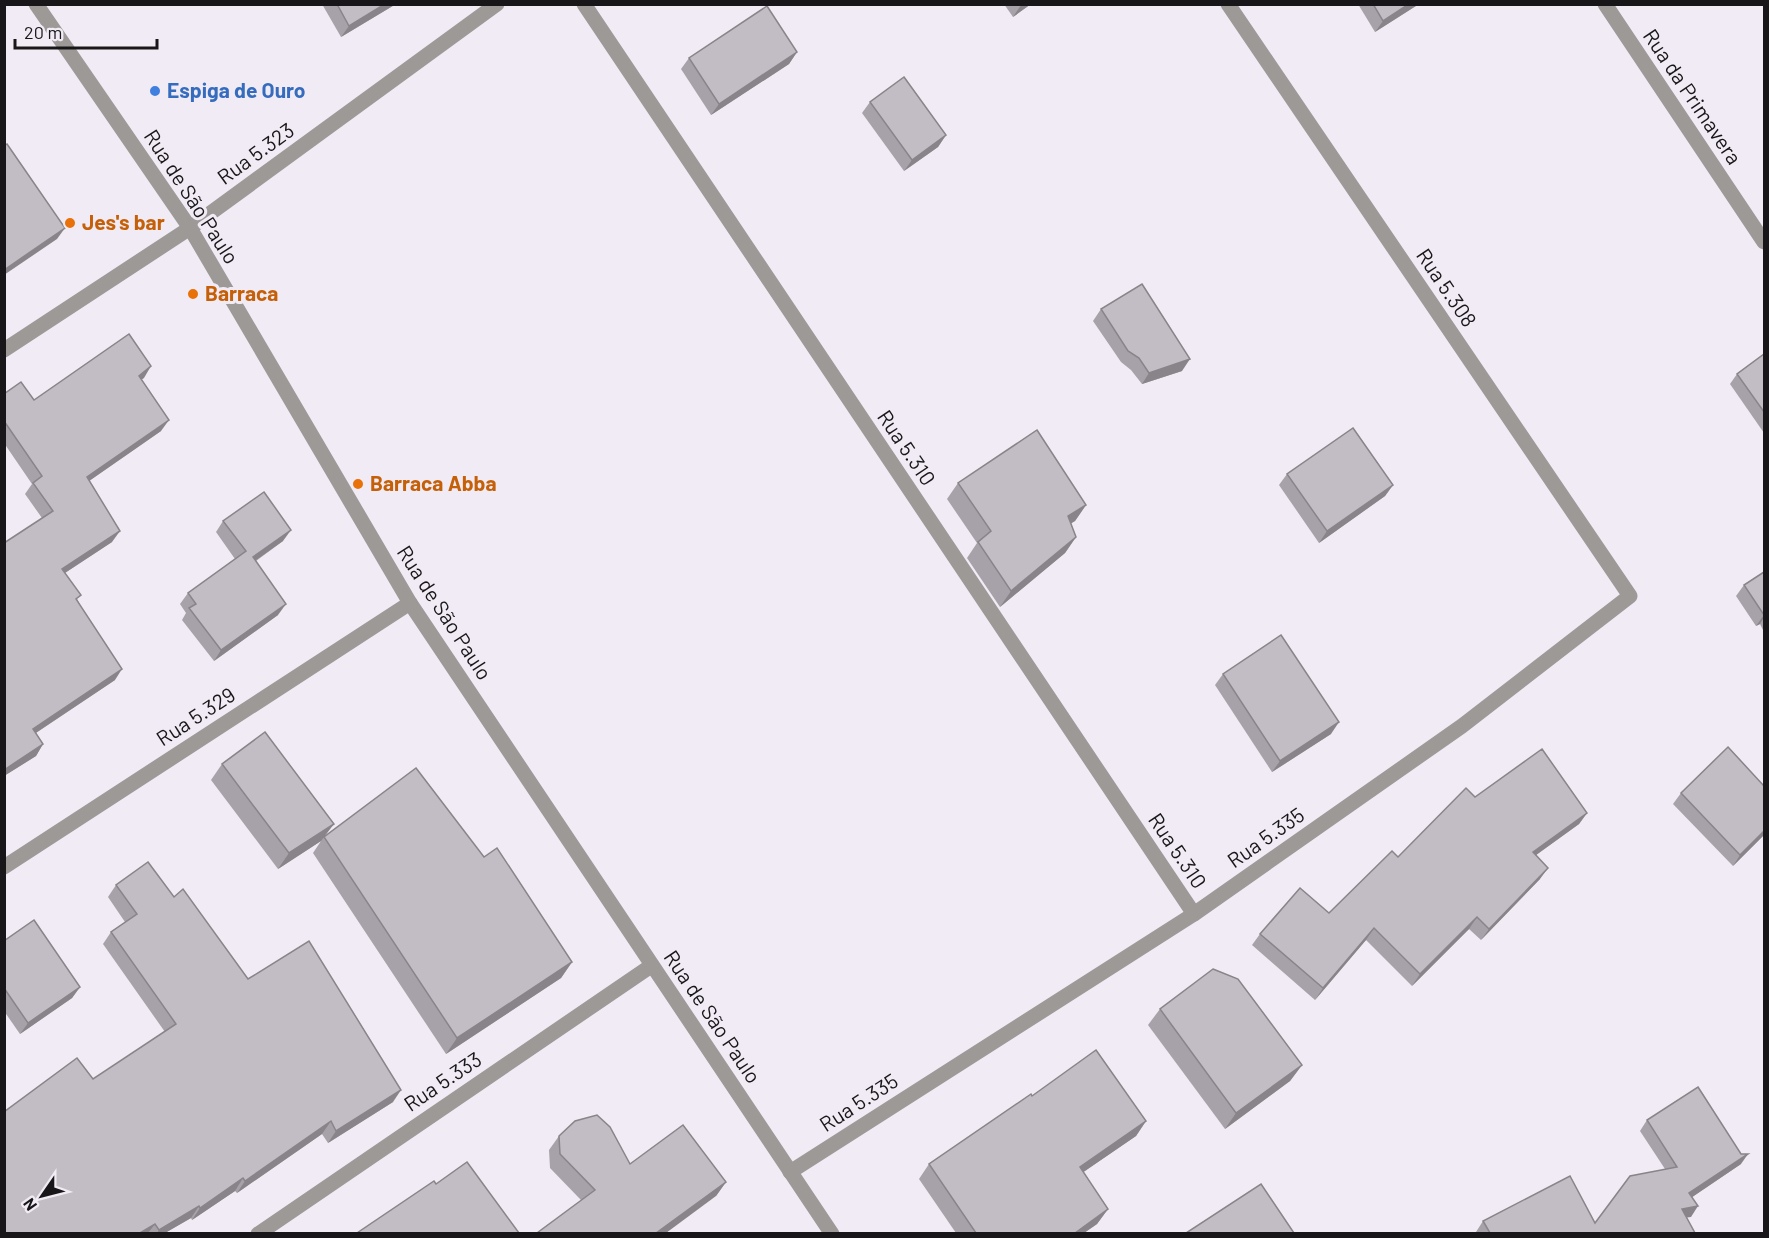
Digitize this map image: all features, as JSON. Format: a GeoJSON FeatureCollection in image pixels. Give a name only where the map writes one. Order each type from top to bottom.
{"type":"FeatureCollection","features":[{"type":"Feature","properties":{"kind":"street","name":"Rua de São Paulo"},"geometry":{"type":"LineString","coordinates":[[36,4],[190,228],[410,603],[832,1233]]}},
{"type":"Feature","properties":{"kind":"street","name":"Rua 5.323"},"geometry":{"type":"LineString","coordinates":[[4,350],[190,228],[496,4]]}},
{"type":"Feature","properties":{"kind":"street","name":"Rua 5.310"},"geometry":{"type":"LineString","coordinates":[[584,4],[1194,914]]}},
{"type":"Feature","properties":{"kind":"street","name":"Rua 5.308"},"geometry":{"type":"LineString","coordinates":[[1228,4],[1630,596]]}},
{"type":"Feature","properties":{"kind":"street","name":"Rua da Primavera"},"geometry":{"type":"LineString","coordinates":[[1605,4],[1764,242]]}},
{"type":"Feature","properties":{"kind":"street","name":"Rua 5.335"},"geometry":{"type":"LineString","coordinates":[[790,1172],[1194,914],[1462,726],[1630,596]]}},
{"type":"Feature","properties":{"kind":"street","name":"Rua 5.329"},"geometry":{"type":"LineString","coordinates":[[4,867],[410,603]]}},
{"type":"Feature","properties":{"kind":"street","name":"Rua 5.333"},"geometry":{"type":"LineString","coordinates":[[258,1233],[651,966]]}},
{"type":"Feature","properties":{"kind":"building"},"geometry":{"type":"Polygon","coordinates":[[[337,4],[385,4],[349,26],[337,4]]]}},
{"type":"Feature","properties":{"kind":"building"},"geometry":{"type":"Polygon","coordinates":[[[1373,4],[1409,4],[1383,21],[1373,4]]]}},
{"type":"Feature","properties":{"kind":"building"},"geometry":{"type":"Polygon","coordinates":[[[767,6],[797,52],[719,104],[689,58],[767,6]]]}},
{"type":"Feature","properties":{"kind":"building"},"geometry":{"type":"Polygon","coordinates":[[[904,77],[946,135],[912,160],[870,102],[904,77]]]}},
{"type":"Feature","properties":{"kind":"building"},"geometry":{"type":"Polygon","coordinates":[[[7,144],[65,228],[4,270],[4,146],[7,144]]]}},
{"type":"Feature","properties":{"kind":"building"},"geometry":{"type":"Polygon","coordinates":[[[1142,284],[1190,359],[1149,373],[1139,358],[1128,351],[1101,309],[1142,284]]]}},
{"type":"Feature","properties":{"kind":"building"},"geometry":{"type":"Polygon","coordinates":[[[129,334],[151,366],[139,376],[169,420],[87,477],[120,531],[62,569],[81,595],[76,599],[122,669],[33,729],[43,744],[4,770],[4,543],[53,511],[33,483],[42,476],[4,421],[4,394],[21,382],[34,400],[129,334]]]}},
{"type":"Feature","properties":{"kind":"building"},"geometry":{"type":"Polygon","coordinates":[[[1764,354],[1764,412],[1737,374],[1764,354]]]}},
{"type":"Feature","properties":{"kind":"building"},"geometry":{"type":"Polygon","coordinates":[[[1353,428],[1393,485],[1327,531],[1287,474],[1353,428]]]}},
{"type":"Feature","properties":{"kind":"building"},"geometry":{"type":"Polygon","coordinates":[[[1037,430],[1086,505],[1068,516],[1076,537],[1011,591],[978,542],[991,531],[958,483],[1037,430]]]}},
{"type":"Feature","properties":{"kind":"building"},"geometry":{"type":"Polygon","coordinates":[[[264,492],[291,530],[253,557],[286,604],[221,650],[189,608],[196,604],[188,593],[246,551],[223,521],[264,492]]]}},
{"type":"Feature","properties":{"kind":"building"},"geometry":{"type":"Polygon","coordinates":[[[1764,572],[1764,615],[1744,585],[1764,572]]]}},
{"type":"Feature","properties":{"kind":"building"},"geometry":{"type":"Polygon","coordinates":[[[1281,635],[1339,722],[1280,761],[1223,674],[1281,635]]]}},
{"type":"Feature","properties":{"kind":"building"},"geometry":{"type":"Polygon","coordinates":[[[265,732],[334,824],[289,853],[222,764],[265,732]]]}},
{"type":"Feature","properties":{"kind":"building"},"geometry":{"type":"Polygon","coordinates":[[[1728,747],[1764,786],[1764,831],[1740,855],[1681,793],[1728,747]]]}},
{"type":"Feature","properties":{"kind":"building"},"geometry":{"type":"Polygon","coordinates":[[[1542,749],[1587,813],[1533,852],[1548,868],[1489,929],[1477,917],[1420,974],[1374,928],[1323,988],[1260,934],[1300,888],[1329,913],[1392,851],[1398,857],[1466,788],[1475,797],[1542,749]]]}},
{"type":"Feature","properties":{"kind":"building"},"geometry":{"type":"Polygon","coordinates":[[[416,768],[484,857],[497,848],[572,962],[457,1038],[324,837],[416,768]]]}},
{"type":"Feature","properties":{"kind":"building"},"geometry":{"type":"Polygon","coordinates":[[[148,862],[174,897],[183,889],[248,979],[309,941],[401,1090],[336,1131],[331,1121],[245,1181],[243,1178],[200,1208],[199,1206],[159,1230],[155,1224],[140,1233],[4,1233],[4,1112],[77,1058],[93,1079],[176,1024],[111,932],[137,914],[116,885],[148,862]]]}},
{"type":"Feature","properties":{"kind":"building"},"geometry":{"type":"Polygon","coordinates":[[[34,920],[80,987],[28,1023],[4,988],[4,941],[34,920]]]}},
{"type":"Feature","properties":{"kind":"building"},"geometry":{"type":"Polygon","coordinates":[[[1213,969],[1238,979],[1302,1065],[1236,1113],[1160,1009],[1213,969]]]}},
{"type":"Feature","properties":{"kind":"building"},"geometry":{"type":"Polygon","coordinates":[[[1096,1050],[1146,1121],[1080,1167],[1108,1209],[1075,1233],[976,1233],[929,1164],[1031,1094],[1032,1096],[1096,1050]]]}},
{"type":"Feature","properties":{"kind":"building"},"geometry":{"type":"Polygon","coordinates":[[[1698,1087],[1741,1154],[1748,1154],[1689,1193],[1698,1206],[1682,1209],[1695,1233],[1490,1233],[1483,1221],[1570,1176],[1595,1223],[1630,1176],[1677,1167],[1647,1120],[1698,1087]]]}},
{"type":"Feature","properties":{"kind":"building"},"geometry":{"type":"Polygon","coordinates":[[[597,1115],[610,1127],[630,1164],[683,1125],[726,1182],[656,1233],[537,1233],[595,1190],[560,1154],[559,1136],[575,1121],[597,1115]]]}},
{"type":"Feature","properties":{"kind":"building"},"geometry":{"type":"Polygon","coordinates":[[[467,1162],[519,1233],[357,1233],[434,1181],[436,1184],[467,1162]]]}},
{"type":"Feature","properties":{"kind":"building"},"geometry":{"type":"Polygon","coordinates":[[[1261,1184],[1294,1233],[1186,1233],[1261,1184]]]}},
{"type":"Feature","properties":{"kind":"place","name":"Espiga de Ouro"},"geometry":{"type":"Point","coordinates":[155,91]}},
{"type":"Feature","properties":{"kind":"place","name":"Jes's bar"},"geometry":{"type":"Point","coordinates":[70,223]}},
{"type":"Feature","properties":{"kind":"place","name":"Barraca"},"geometry":{"type":"Point","coordinates":[193,294]}},
{"type":"Feature","properties":{"kind":"place","name":"Barraca Abba"},"geometry":{"type":"Point","coordinates":[358,484]}}]}
